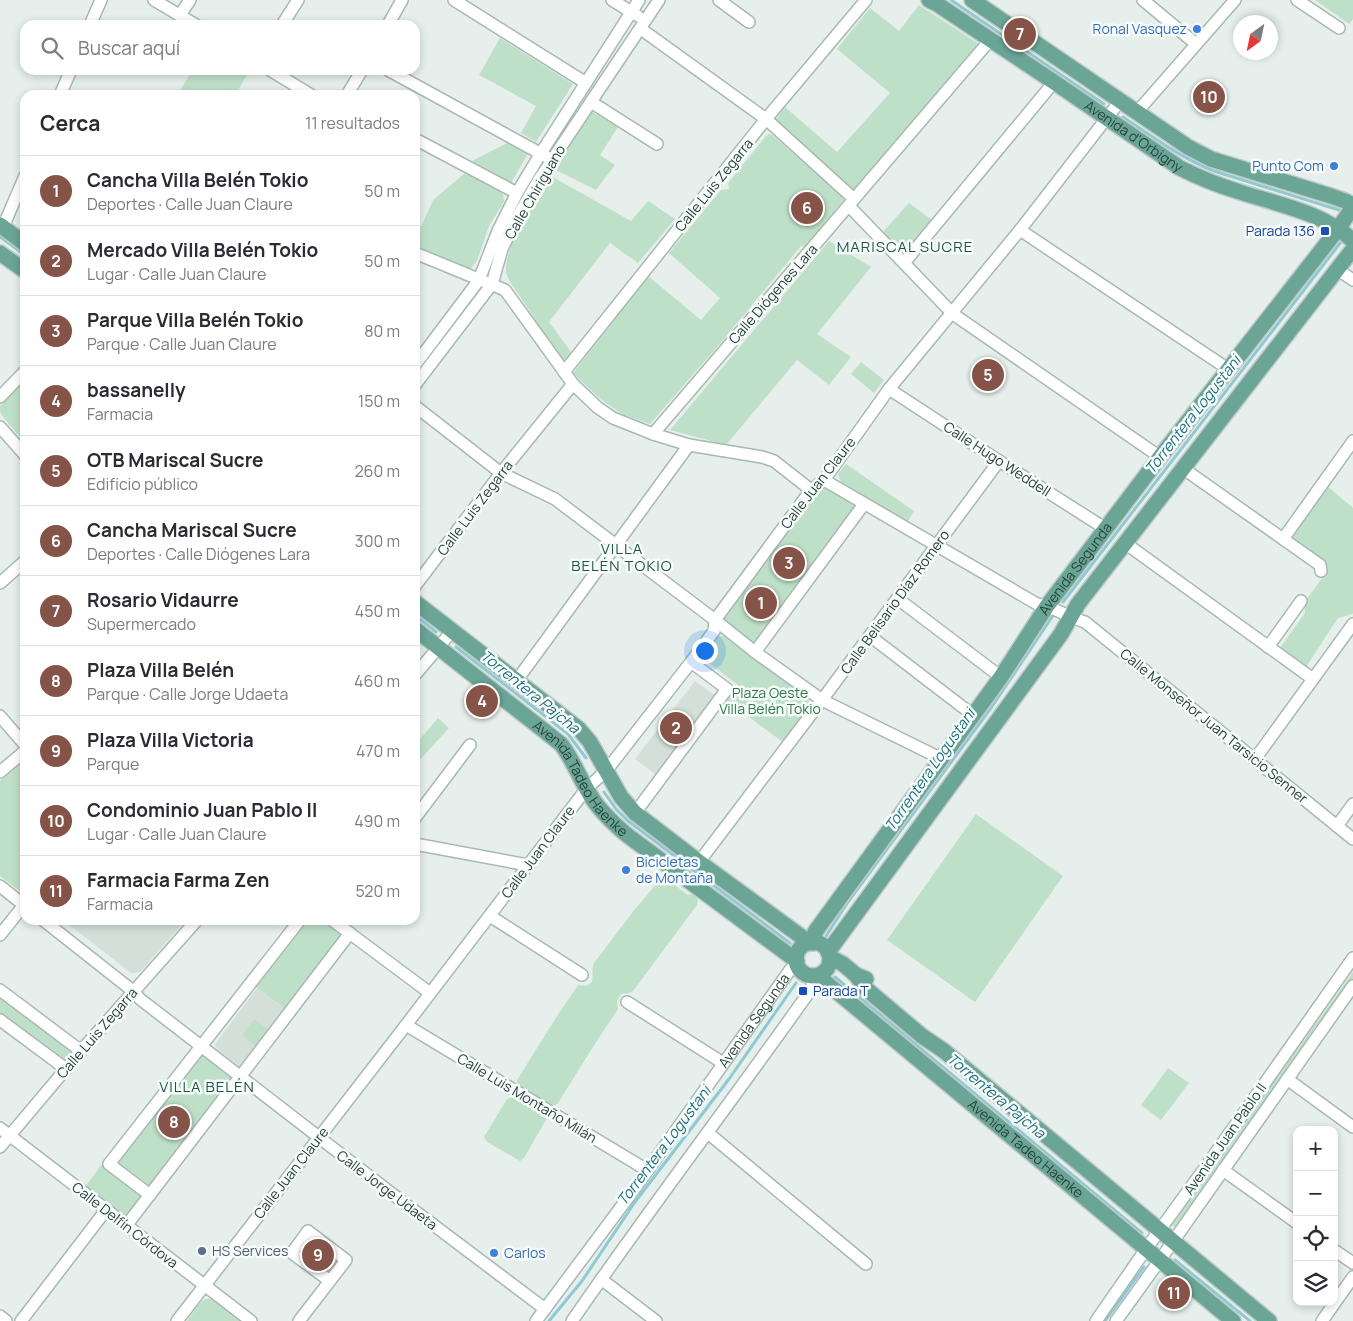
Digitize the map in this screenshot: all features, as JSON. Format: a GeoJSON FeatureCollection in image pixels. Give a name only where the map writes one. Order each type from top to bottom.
{"type":"FeatureCollection","features":[{"type":"Feature","properties":{"kind":"main road","name":"Avenida d'Orbigny"},"geometry":{"type":"LineString","coordinates":[[929,0],[1180,168],[1200,178],[1236,191],[1314,216],[1338,229],[1353,241]]}},
{"type":"Feature","properties":{"kind":"main road","name":"Avenida d'Orbigny"},"geometry":{"type":"LineString","coordinates":[[974,1],[1188,147],[1211,159],[1331,196],[1353,206]]}},
{"type":"Feature","properties":{"kind":"main road","name":"Avenida Segunda"},"geometry":{"type":"LineString","coordinates":[[812,943],[815,932],[942,759],[1047,606],[1160,457],[1338,229],[1353,206]]}},
{"type":"Feature","properties":{"kind":"main road"},"geometry":{"type":"LineString","coordinates":[[1,226],[20,240]]}},
{"type":"Feature","properties":{"kind":"main road","name":"Avenida Segunda"},"geometry":{"type":"LineString","coordinates":[[829,954],[1019,692],[1071,618],[1078,604],[1353,249]]}},
{"type":"Feature","properties":{"kind":"main road"},"geometry":{"type":"LineString","coordinates":[[0,253],[20,267]]}},
{"type":"Feature","properties":{"kind":"main road","name":"Avenida Tadeo Haenke"},"geometry":{"type":"LineString","coordinates":[[420,606],[579,729],[590,742],[621,797],[635,813],[699,862],[812,943]]}},
{"type":"Feature","properties":{"kind":"main road","name":"Avenida Tadeo Haenke"},"geometry":{"type":"LineString","coordinates":[[420,633],[561,744],[574,763],[592,799],[611,821],[797,963]]}},
{"type":"Feature","properties":{"kind":"main road"},"geometry":{"type":"LineString","coordinates":[[812,943],[822,945],[829,954],[829,966],[815,976],[803,972],[797,963],[798,954],[802,946],[812,943]]}},
{"type":"Feature","properties":{"kind":"main road","name":"Avenida Tadeo Haenke"},"geometry":{"type":"LineString","coordinates":[[829,954],[866,979],[927,1031],[944,1051],[1270,1321]]}},
{"type":"Feature","properties":{"kind":"main road","name":"Avenida Tadeo Haenke"},"geometry":{"type":"LineString","coordinates":[[815,976],[1233,1321]]}},
{"type":"Feature","properties":{"kind":"street"},"geometry":{"type":"LineString","coordinates":[[92,20],[101,0]]}},
{"type":"Feature","properties":{"kind":"street"},"geometry":{"type":"LineString","coordinates":[[154,0],[187,20]]}},
{"type":"Feature","properties":{"kind":"street"},"geometry":{"type":"LineString","coordinates":[[180,16],[190,0]]}},
{"type":"Feature","properties":{"kind":"street"},"geometry":{"type":"LineString","coordinates":[[285,20],[298,0]]}},
{"type":"Feature","properties":{"kind":"street"},"geometry":{"type":"LineString","coordinates":[[391,20],[402,0]]}},
{"type":"Feature","properties":{"kind":"street"},"geometry":{"type":"LineString","coordinates":[[454,0],[586,83]]}},
{"type":"Feature","properties":{"kind":"street"},"geometry":{"type":"LineString","coordinates":[[612,0],[632,12],[643,25],[766,120],[852,202],[904,263],[952,314],[1160,457]]}},
{"type":"Feature","properties":{"kind":"street","name":"Calle Chiriguano"},"geometry":{"type":"LineString","coordinates":[[420,358],[479,280],[498,231],[517,193],[639,0]]}},
{"type":"Feature","properties":{"kind":"street","name":"Calle Chiriguano"},"geometry":{"type":"LineString","coordinates":[[420,378],[492,284],[502,249],[516,219],[540,178],[659,0]]}},
{"type":"Feature","properties":{"kind":"street"},"geometry":{"type":"LineString","coordinates":[[719,0],[749,22]]}},
{"type":"Feature","properties":{"kind":"street","name":"Calle Luis Zegarra"},"geometry":{"type":"LineString","coordinates":[[564,372],[766,120],[866,0]]}},
{"type":"Feature","properties":{"kind":"street"},"geometry":{"type":"LineString","coordinates":[[1143,0],[1196,44]]}},
{"type":"Feature","properties":{"kind":"street"},"geometry":{"type":"LineString","coordinates":[[1137,112],[1235,0]]}},
{"type":"Feature","properties":{"kind":"street"},"geometry":{"type":"LineString","coordinates":[[1297,0],[1339,28]]}},
{"type":"Feature","properties":{"kind":"street","name":"Calle Diógenes Lara"},"geometry":{"type":"LineString","coordinates":[[653,434],[991,40]]}},
{"type":"Feature","properties":{"kind":"street"},"geometry":{"type":"LineString","coordinates":[[62,90],[69,75]]}},
{"type":"Feature","properties":{"kind":"street"},"geometry":{"type":"LineString","coordinates":[[278,75],[303,90]]}},
{"type":"Feature","properties":{"kind":"street"},"geometry":{"type":"LineString","coordinates":[[350,90],[359,75]]}},
{"type":"Feature","properties":{"kind":"street"},"geometry":{"type":"LineString","coordinates":[[397,75],[553,160]]}},
{"type":"Feature","properties":{"kind":"street"},"geometry":{"type":"LineString","coordinates":[[904,263],[1054,82]]}},
{"type":"Feature","properties":{"kind":"street","name":"Calle Juan Claure"},"geometry":{"type":"LineString","coordinates":[[176,1321],[490,916],[586,788],[606,771],[691,662],[714,631],[715,620],[811,490],[824,480],[890,389],[1020,230],[1120,101]]}},
{"type":"Feature","properties":{"kind":"street"},"geometry":{"type":"LineString","coordinates":[[590,102],[656,144]]}},
{"type":"Feature","properties":{"kind":"street"},"geometry":{"type":"LineString","coordinates":[[420,142],[517,193]]}},
{"type":"Feature","properties":{"kind":"street"},"geometry":{"type":"LineString","coordinates":[[1,226],[20,186]]}},
{"type":"Feature","properties":{"kind":"street"},"geometry":{"type":"LineString","coordinates":[[1020,230],[1228,369]]}},
{"type":"Feature","properties":{"kind":"street"},"geometry":{"type":"LineString","coordinates":[[420,255],[505,290],[573,384],[597,407],[613,418],[653,434],[689,445],[762,457],[774,461],[811,490]]}},
{"type":"Feature","properties":{"kind":"street"},"geometry":{"type":"LineString","coordinates":[[1338,270],[1353,280]]}},
{"type":"Feature","properties":{"kind":"street"},"geometry":{"type":"LineString","coordinates":[[0,397],[20,376]]}},
{"type":"Feature","properties":{"kind":"street","name":"Calle Luis Zegarra"},"geometry":{"type":"LineString","coordinates":[[420,579],[501,473],[573,384]]}},
{"type":"Feature","properties":{"kind":"street","name":"Calle Hugo Weddell"},"geometry":{"type":"LineString","coordinates":[[890,389],[998,461],[1106,529]]}},
{"type":"Feature","properties":{"kind":"street"},"geometry":{"type":"LineString","coordinates":[[420,410],[501,473],[555,500],[755,652],[822,700],[942,759]]}},
{"type":"Feature","properties":{"kind":"street"},"geometry":{"type":"LineString","coordinates":[[0,426],[20,449]]}},
{"type":"Feature","properties":{"kind":"street"},"geometry":{"type":"LineString","coordinates":[[1283,539],[1353,441]]}},
{"type":"Feature","properties":{"kind":"street"},"geometry":{"type":"LineString","coordinates":[[517,680],[689,445]]}},
{"type":"Feature","properties":{"kind":"street","name":"Calle Belisario Díaz Romero"},"geometry":{"type":"LineString","coordinates":[[699,862],[898,599],[998,461]]}},
{"type":"Feature","properties":{"kind":"street"},"geometry":{"type":"LineString","coordinates":[[1184,469],[1320,565],[1321,571]]}},
{"type":"Feature","properties":{"kind":"street","name":"Calle Monseñor Juan Tarsicio Senner"},"geometry":{"type":"LineString","coordinates":[[824,480],[1037,604],[1047,606],[1071,618],[1085,622],[1353,839]]}},
{"type":"Feature","properties":{"kind":"street"},"geometry":{"type":"LineString","coordinates":[[755,652],[864,504]]}},
{"type":"Feature","properties":{"kind":"street"},"geometry":{"type":"LineString","coordinates":[[1125,543],[1312,679]]}},
{"type":"Feature","properties":{"kind":"street"},"geometry":{"type":"LineString","coordinates":[[0,583],[20,565]]}},
{"type":"Feature","properties":{"kind":"street"},"geometry":{"type":"LineString","coordinates":[[898,599],[1000,677]]}},
{"type":"Feature","properties":{"kind":"street"},"geometry":{"type":"LineString","coordinates":[[1268,647],[1302,601]]}},
{"type":"Feature","properties":{"kind":"street"},"geometry":{"type":"LineString","coordinates":[[1255,759],[1353,624]]}},
{"type":"Feature","properties":{"kind":"street"},"geometry":{"type":"LineString","coordinates":[[420,669],[453,630]]}},
{"type":"Feature","properties":{"kind":"street"},"geometry":{"type":"LineString","coordinates":[[870,636],[973,715]]}},
{"type":"Feature","properties":{"kind":"street"},"geometry":{"type":"LineString","coordinates":[[635,813],[728,689],[691,662]]}},
{"type":"Feature","properties":{"kind":"street"},"geometry":{"type":"LineString","coordinates":[[0,716],[20,739]]}},
{"type":"Feature","properties":{"kind":"street"},"geometry":{"type":"LineString","coordinates":[[420,811],[470,745]]}},
{"type":"Feature","properties":{"kind":"street"},"geometry":{"type":"LineString","coordinates":[[0,772],[20,754]]}},
{"type":"Feature","properties":{"kind":"street"},"geometry":{"type":"LineString","coordinates":[[1337,826],[1353,804]]}},
{"type":"Feature","properties":{"kind":"street"},"geometry":{"type":"LineString","coordinates":[[420,845],[528,865]]}},
{"type":"Feature","properties":{"kind":"street"},"geometry":{"type":"LineString","coordinates":[[0,886],[20,902]]}},
{"type":"Feature","properties":{"kind":"street"},"geometry":{"type":"LineString","coordinates":[[0,935],[20,910]]}},
{"type":"Feature","properties":{"kind":"street"},"geometry":{"type":"LineString","coordinates":[[490,916],[582,975]]}},
{"type":"Feature","properties":{"kind":"street","name":"Calle Jorge Udaeta"},"geometry":{"type":"LineString","coordinates":[[49,925],[240,1077],[545,1309]]}},
{"type":"Feature","properties":{"kind":"street","name":"Calle Luis Zegarra"},"geometry":{"type":"LineString","coordinates":[[0,1147],[5,1131],[66,1069],[192,925]]}},
{"type":"Feature","properties":{"kind":"street"},"geometry":{"type":"LineString","coordinates":[[150,1195],[109,1164],[296,925]]}},
{"type":"Feature","properties":{"kind":"street"},"geometry":{"type":"LineString","coordinates":[[339,925],[430,993]]}},
{"type":"Feature","properties":{"kind":"street"},"geometry":{"type":"LineString","coordinates":[[126,1226],[350,933]]}},
{"type":"Feature","properties":{"kind":"street","name":"Avenida Juan Pablo II"},"geometry":{"type":"LineString","coordinates":[[1096,1321],[1353,958]]}},
{"type":"Feature","properties":{"kind":"street","name":"Avenida Segunda"},"geometry":{"type":"LineString","coordinates":[[536,1321],[790,970],[797,963]]}},
{"type":"Feature","properties":{"kind":"street","name":"Avenida Segunda"},"geometry":{"type":"LineString","coordinates":[[572,1321],[812,988],[815,976]]}},
{"type":"Feature","properties":{"kind":"street","name":"Avenida Juan Pablo II"},"geometry":{"type":"LineString","coordinates":[[1116,1321],[1353,986]]}},
{"type":"Feature","properties":{"kind":"street"},"geometry":{"type":"LineString","coordinates":[[0,990],[81,1051]]}},
{"type":"Feature","properties":{"kind":"street"},"geometry":{"type":"LineString","coordinates":[[627,1002],[723,1063]]}},
{"type":"Feature","properties":{"kind":"street"},"geometry":{"type":"LineString","coordinates":[[0,1020],[66,1069]]}},
{"type":"Feature","properties":{"kind":"street","name":"Calle Luis Montaño Milán"},"geometry":{"type":"LineString","coordinates":[[406,1025],[647,1170]]}},
{"type":"Feature","properties":{"kind":"street"},"geometry":{"type":"LineString","coordinates":[[1287,1079],[1353,1126]]}},
{"type":"Feature","properties":{"kind":"street","name":"Calle Delfín Córdova"},"geometry":{"type":"LineString","coordinates":[[5,1131],[251,1321]]}},
{"type":"Feature","properties":{"kind":"street"},"geometry":{"type":"LineString","coordinates":[[708,1133],[866,1264]]}},
{"type":"Feature","properties":{"kind":"street"},"geometry":{"type":"LineString","coordinates":[[1223,1170],[1293,1220]]}},
{"type":"Feature","properties":{"kind":"street"},"geometry":{"type":"LineString","coordinates":[[21,1321],[106,1210]]}},
{"type":"Feature","properties":{"kind":"street"},"geometry":{"type":"LineString","coordinates":[[299,1321],[330,1281],[346,1260],[308,1231],[292,1253],[330,1281]]}},
{"type":"Feature","properties":{"kind":"street"},"geometry":{"type":"LineString","coordinates":[[1338,1253],[1353,1263]]}},
{"type":"Feature","properties":{"kind":"street"},"geometry":{"type":"LineString","coordinates":[[1322,1321],[1353,1277]]}},
{"type":"Feature","properties":{"kind":"street"},"geometry":{"type":"LineString","coordinates":[[601,1279],[656,1321]]}},
{"type":"Feature","properties":{"kind":"street"},"geometry":{"type":"LineString","coordinates":[[0,1316],[6,1321]]}},
{"type":"Feature","properties":{"kind":"shaded area"},"geometry":{"type":"Polygon","coordinates":[[[695,681],[716,696],[656,775],[635,759],[695,681]]]}},
{"type":"Feature","properties":{"kind":"shaded area"},"geometry":{"type":"Polygon","coordinates":[[[69,925],[182,925],[140,972],[131,973],[69,925]]]}},
{"type":"Feature","properties":{"kind":"shaded area"},"geometry":{"type":"Polygon","coordinates":[[[257,988],[286,1010],[242,1066],[239,1066],[216,1048],[215,1044],[257,988]]]}},
{"type":"Feature","properties":{"kind":"green space"},"geometry":{"type":"Polygon","coordinates":[[[1315,0],[1353,0],[1353,19],[1349,24],[1315,0]]]}},
{"type":"Feature","properties":{"kind":"green space"},"geometry":{"type":"Polygon","coordinates":[[[919,5],[979,44],[854,192],[775,121],[785,107],[837,152],[890,93],[837,49],[870,8],[899,31],[919,5]]]}},
{"type":"Feature","properties":{"kind":"green space"},"geometry":{"type":"Polygon","coordinates":[[[500,38],[573,84],[536,142],[521,133],[536,106],[479,75],[500,38]]]}},
{"type":"Feature","properties":{"kind":"green space"},"geometry":{"type":"Polygon","coordinates":[[[190,75],[247,75],[238,90],[180,90],[190,75]]]}},
{"type":"Feature","properties":{"kind":"green space"},"geometry":{"type":"Polygon","coordinates":[[[592,112],[618,127],[600,155],[615,165],[596,190],[554,169],[592,112]]]}},
{"type":"Feature","properties":{"kind":"green space"},"geometry":{"type":"Polygon","coordinates":[[[769,134],[842,196],[842,202],[808,243],[804,247],[801,246],[650,424],[622,414],[599,398],[573,373],[648,276],[701,320],[720,298],[669,253],[721,190],[729,189],[728,183],[769,134]]]}},
{"type":"Feature","properties":{"kind":"green space"},"geometry":{"type":"Polygon","coordinates":[[[509,142],[529,152],[511,183],[472,161],[509,142]]]}},
{"type":"Feature","properties":{"kind":"green space"},"geometry":{"type":"Polygon","coordinates":[[[465,173],[498,189],[503,194],[504,202],[489,226],[477,261],[471,268],[464,270],[420,250],[420,227],[433,200],[465,173]]]}},
{"type":"Feature","properties":{"kind":"green space"},"geometry":{"type":"Polygon","coordinates":[[[549,175],[631,221],[648,201],[675,219],[638,263],[610,243],[549,322],[571,352],[565,360],[554,349],[512,285],[506,272],[510,249],[515,236],[549,175]]]}},
{"type":"Feature","properties":{"kind":"green space"},"geometry":{"type":"Polygon","coordinates":[[[909,203],[932,220],[902,256],[882,233],[909,203]]]}},
{"type":"Feature","properties":{"kind":"green space"},"geometry":{"type":"Polygon","coordinates":[[[829,241],[871,267],[817,334],[851,357],[829,385],[797,360],[726,445],[670,430],[829,241]]]}},
{"type":"Feature","properties":{"kind":"green space"},"geometry":{"type":"Polygon","coordinates":[[[861,362],[884,380],[874,393],[851,374],[861,362]]]}},
{"type":"Feature","properties":{"kind":"green space"},"geometry":{"type":"Polygon","coordinates":[[[20,385],[20,437],[2,416],[0,406],[20,385]]]}},
{"type":"Feature","properties":{"kind":"green space"},"geometry":{"type":"Polygon","coordinates":[[[846,464],[914,511],[907,523],[842,485],[838,474],[846,464]]]}},
{"type":"Feature","properties":{"kind":"green space"},"geometry":{"type":"Polygon","coordinates":[[[1327,486],[1353,508],[1353,613],[1338,618],[1306,667],[1280,650],[1280,648],[1305,613],[1304,603],[1325,574],[1323,561],[1295,541],[1293,535],[1327,486]]]}},
{"type":"Feature","properties":{"kind":"green space"},"geometry":{"type":"Polygon","coordinates":[[[825,489],[854,504],[855,507],[755,644],[752,644],[726,623],[723,619],[723,614],[821,490],[825,489]]]}},
{"type":"Feature","properties":{"kind":"green space","name":"Plaza Oeste Villa Belén Tokio"},"geometry":{"type":"Polygon","coordinates":[[[723,636],[809,700],[809,708],[783,742],[727,701],[738,685],[704,659],[704,655],[718,637],[723,636]]]}},
{"type":"Feature","properties":{"kind":"green space"},"geometry":{"type":"Polygon","coordinates":[[[438,718],[449,728],[420,760],[420,739],[438,718]]]}},
{"type":"Feature","properties":{"kind":"green space"},"geometry":{"type":"Polygon","coordinates":[[[20,764],[20,891],[0,876],[0,781],[20,764]]]}},
{"type":"Feature","properties":{"kind":"green space"},"geometry":{"type":"Polygon","coordinates":[[[976,814],[1063,876],[975,1002],[887,940],[976,814]]]}},
{"type":"Feature","properties":{"kind":"green space"},"geometry":{"type":"Polygon","coordinates":[[[665,874],[688,895],[696,896],[697,905],[633,991],[621,994],[617,1001],[618,1009],[558,1103],[551,1106],[517,1085],[517,1080],[578,985],[589,985],[592,979],[594,963],[635,909],[665,874]]]}},
{"type":"Feature","properties":{"kind":"green space"},"geometry":{"type":"Polygon","coordinates":[[[299,925],[330,925],[341,936],[288,1011],[253,985],[299,925]]]}},
{"type":"Feature","properties":{"kind":"green space"},"geometry":{"type":"Polygon","coordinates":[[[1353,972],[1353,982],[1176,1228],[1171,1225],[1353,972]]]}},
{"type":"Feature","properties":{"kind":"green space"},"geometry":{"type":"Polygon","coordinates":[[[0,996],[70,1050],[72,1053],[64,1064],[0,1016],[0,996]]]}},
{"type":"Feature","properties":{"kind":"green space"},"geometry":{"type":"Polygon","coordinates":[[[254,1019],[268,1029],[255,1046],[242,1035],[254,1019]]]}},
{"type":"Feature","properties":{"kind":"green space"},"geometry":{"type":"Polygon","coordinates":[[[200,1054],[232,1079],[151,1187],[148,1188],[117,1164],[117,1162],[200,1054]]]}},
{"type":"Feature","properties":{"kind":"green space"},"geometry":{"type":"Polygon","coordinates":[[[1168,1068],[1189,1083],[1161,1120],[1141,1105],[1168,1068]]]}},
{"type":"Feature","properties":{"kind":"green space"},"geometry":{"type":"Polygon","coordinates":[[[516,1096],[544,1114],[547,1118],[524,1158],[520,1161],[487,1142],[484,1137],[507,1099],[516,1096]]]}},
{"type":"Feature","properties":{"kind":"green space"},"geometry":{"type":"Polygon","coordinates":[[[102,1164],[143,1196],[126,1218],[85,1187],[102,1164]]]}},
{"type":"Feature","properties":{"kind":"green space"},"geometry":{"type":"Polygon","coordinates":[[[310,1238],[340,1258],[330,1274],[300,1254],[300,1249],[310,1238]]]}},
{"type":"Feature","properties":{"kind":"green space"},"geometry":{"type":"Polygon","coordinates":[[[205,1299],[212,1299],[241,1321],[187,1321],[205,1299]]]}},
{"type":"Feature","properties":{"kind":"waterway"},"geometry":{"type":"LineString","coordinates":[[951,0],[1104,104]]}},
{"type":"Feature","properties":{"kind":"waterway"},"geometry":{"type":"LineString","coordinates":[[1123,117],[1167,147],[1202,166],[1339,210]]}},
{"type":"Feature","properties":{"kind":"waterway","name":"Torrentera Pajcha"},"geometry":{"type":"LineString","coordinates":[[0,237],[20,251]]}},
{"type":"Feature","properties":{"kind":"waterway","name":"Torrentera Logustani"},"geometry":{"type":"LineString","coordinates":[[1063,602],[1341,242]]}},
{"type":"Feature","properties":{"kind":"waterway","name":"Torrentera Logustani"},"geometry":{"type":"LineString","coordinates":[[826,936],[848,902],[991,708],[1052,617]]}},
{"type":"Feature","properties":{"kind":"waterway","name":"Torrentera Pajcha"},"geometry":{"type":"LineString","coordinates":[[420,619],[436,632]]}},
{"type":"Feature","properties":{"kind":"waterway","name":"Torrentera Pajcha"},"geometry":{"type":"LineString","coordinates":[[456,647],[568,734],[586,758]]}},
{"type":"Feature","properties":{"kind":"waterway","name":"Torrentera Pajcha"},"geometry":{"type":"LineString","coordinates":[[604,792],[616,809],[628,821],[790,943]]}},
{"type":"Feature","properties":{"kind":"waterway","name":"Torrentera Pajcha"},"geometry":{"type":"LineString","coordinates":[[835,977],[1142,1233]]}},
{"type":"Feature","properties":{"kind":"waterway","name":"Torrentera Logustani"},"geometry":{"type":"LineString","coordinates":[[549,1321],[582,1281],[635,1202],[729,1079],[796,983]]}},
{"type":"Feature","properties":{"kind":"waterway","name":"Torrentera Pajcha"},"geometry":{"type":"LineString","coordinates":[[1175,1260],[1250,1321]]}},
{"type":"Feature","properties":{"kind":"waterway"},"geometry":{"type":"LineString","coordinates":[[1105,1321],[1144,1267]]}},
{"type":"Feature","properties":{"kind":"place","name":"Ronal Vasquez"},"geometry":{"type":"Point","coordinates":[1197,29]}},
{"type":"Feature","properties":{"kind":"place","name":"Rosario Vidaurre"},"geometry":{"type":"Point","coordinates":[1020,34]}},
{"type":"Feature","properties":{"kind":"place","name":"Condominio Juan Pablo II"},"geometry":{"type":"Point","coordinates":[1209,97]}},
{"type":"Feature","properties":{"kind":"place","name":"Punto Com"},"geometry":{"type":"Point","coordinates":[1334,166]}},
{"type":"Feature","properties":{"kind":"place","name":"Cancha Mariscal Sucre"},"geometry":{"type":"Point","coordinates":[807,208]}},
{"type":"Feature","properties":{"kind":"place","name":"Parada 136"},"geometry":{"type":"Point","coordinates":[1325,231]}},
{"type":"Feature","properties":{"kind":"place","name":"OTB Mariscal Sucre"},"geometry":{"type":"Point","coordinates":[988,375]}},
{"type":"Feature","properties":{"kind":"place","name":"Parque Villa Belén Tokio"},"geometry":{"type":"Point","coordinates":[789,563]}},
{"type":"Feature","properties":{"kind":"place","name":"Cancha Villa Belén Tokio"},"geometry":{"type":"Point","coordinates":[761,603]}},
{"type":"Feature","properties":{"kind":"place","name":"bassanelly"},"geometry":{"type":"Point","coordinates":[482,701]}},
{"type":"Feature","properties":{"kind":"place","name":"Mercado Villa Belén Tokio"},"geometry":{"type":"Point","coordinates":[676,728]}},
{"type":"Feature","properties":{"kind":"place","name":"Bicicletas de Montaña"},"geometry":{"type":"Point","coordinates":[626,870]}},
{"type":"Feature","properties":{"kind":"place","name":"Parada T"},"geometry":{"type":"Point","coordinates":[803,991]}},
{"type":"Feature","properties":{"kind":"place","name":"Plaza Villa Belén"},"geometry":{"type":"Point","coordinates":[174,1122]}},
{"type":"Feature","properties":{"kind":"place","name":"HS Services"},"geometry":{"type":"Point","coordinates":[202,1251]}},
{"type":"Feature","properties":{"kind":"place","name":"Carlos"},"geometry":{"type":"Point","coordinates":[494,1253]}},
{"type":"Feature","properties":{"kind":"place","name":"Plaza Villa Victoria"},"geometry":{"type":"Point","coordinates":[318,1255]}},
{"type":"Feature","properties":{"kind":"place","name":"Farmacia Farma Zen"},"geometry":{"type":"Point","coordinates":[1174,1293]}},
{"type":"Feature","properties":{"kind":"district","name":"MARISCAL SUCRE"},"geometry":{"type":"Point","coordinates":[905,247]}},
{"type":"Feature","properties":{"kind":"district","name":"VILLA BELÉN TOKIO"},"geometry":{"type":"Point","coordinates":[622,558]}},
{"type":"Feature","properties":{"kind":"district","name":"VILLA BELÉN"},"geometry":{"type":"Point","coordinates":[207,1087]}}]}
